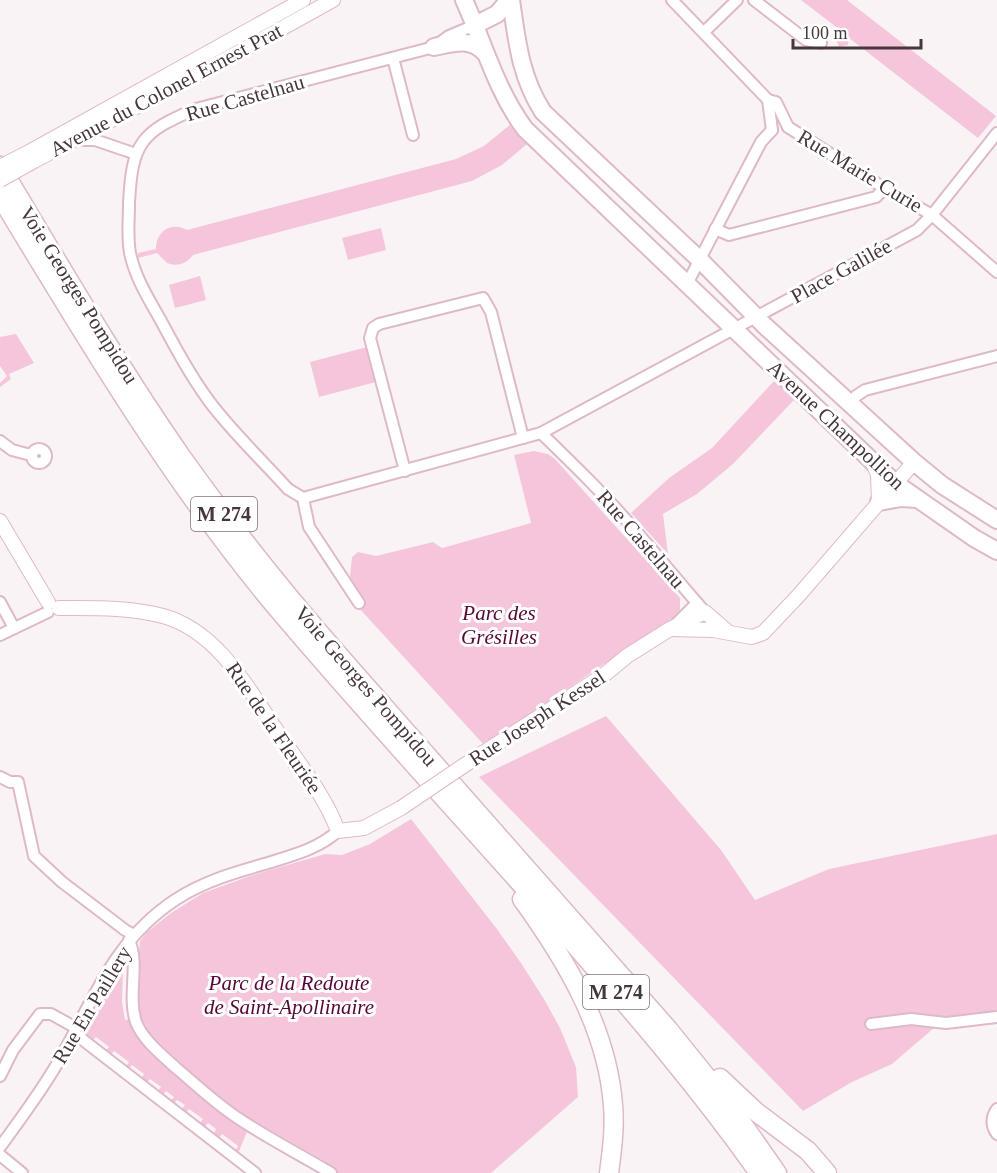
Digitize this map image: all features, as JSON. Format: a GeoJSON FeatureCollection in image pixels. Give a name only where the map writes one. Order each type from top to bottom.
{"type":"FeatureCollection","features":[{"type":"Feature","properties":{"kind":"highway","name":"Voie Georges Pompidou"},"geometry":{"type":"LineString","coordinates":[[0,166],[63,273],[146,405],[228,520],[291,601],[334,651],[668,1029],[730,1106],[777,1173]]}},
{"type":"Feature","properties":{"kind":"highway","name":"Voie Georges Pompidou"},"geometry":{"type":"LineString","coordinates":[[0,196],[136,416],[214,528],[280,612],[685,1072],[759,1173]]}},
{"type":"Feature","properties":{"kind":"highway"},"geometry":{"type":"LineString","coordinates":[[464,820],[556,949],[581,992],[594,1023],[611,1080],[614,1129],[609,1173]]}},
{"type":"Feature","properties":{"kind":"highway"},"geometry":{"type":"LineString","coordinates":[[668,1029],[742,1100],[808,1151],[827,1173]]}},
{"type":"Feature","properties":{"kind":"main road","name":"Avenue Champollion"},"geometry":{"type":"LineString","coordinates":[[464,0],[504,96],[525,129],[687,284],[746,324],[850,404],[942,485],[997,520]]}},
{"type":"Feature","properties":{"kind":"main road","name":"Avenue Champollion"},"geometry":{"type":"LineString","coordinates":[[475,25],[497,14],[510,0]]}},
{"type":"Feature","properties":{"kind":"main road","name":"Avenue Champollion"},"geometry":{"type":"LineString","coordinates":[[510,0],[520,59],[533,97],[543,112],[699,259],[746,324],[873,462],[895,483],[917,499],[997,551]]}},
{"type":"Feature","properties":{"kind":"main road"},"geometry":{"type":"LineString","coordinates":[[434,46],[469,42],[480,47],[486,54]]}},
{"type":"Feature","properties":{"kind":"main road"},"geometry":{"type":"LineString","coordinates":[[879,502],[901,498],[917,499]]}},
{"type":"Feature","properties":{"kind":"street","name":"Avenue du Colonel Ernest Prat"},"geometry":{"type":"LineString","coordinates":[[0,180],[31,157],[303,0]]}},
{"type":"Feature","properties":{"kind":"street","name":"Avenue du Colonel Ernest Prat"},"geometry":{"type":"LineString","coordinates":[[0,166],[73,141],[333,0]]}},
{"type":"Feature","properties":{"kind":"street"},"geometry":{"type":"LineString","coordinates":[[672,0],[768,100],[776,102],[788,127],[772,130],[761,142],[687,284]]}},
{"type":"Feature","properties":{"kind":"street"},"geometry":{"type":"LineString","coordinates":[[704,32],[737,0]]}},
{"type":"Feature","properties":{"kind":"street"},"geometry":{"type":"LineString","coordinates":[[754,0],[806,40],[821,43]]}},
{"type":"Feature","properties":{"kind":"street","name":"Rue Castelnau"},"geometry":{"type":"LineString","coordinates":[[303,498],[288,489],[211,403],[183,362],[138,279],[128,237],[130,180],[136,154],[151,133],[164,124],[196,109],[434,46],[449,36],[475,25]]}},
{"type":"Feature","properties":{"kind":"street"},"geometry":{"type":"LineString","coordinates":[[393,58],[413,135]]}},
{"type":"Feature","properties":{"kind":"street"},"geometry":{"type":"LineString","coordinates":[[768,100],[772,130]]}},
{"type":"Feature","properties":{"kind":"street","name":"Rue Marie Curie"},"geometry":{"type":"LineString","coordinates":[[788,127],[932,215],[997,272]]}},
{"type":"Feature","properties":{"kind":"street","name":"Place Galilée"},"geometry":{"type":"LineString","coordinates":[[541,433],[917,230],[932,215],[997,133]]}},
{"type":"Feature","properties":{"kind":"street"},"geometry":{"type":"LineString","coordinates":[[73,141],[95,140],[136,154]]}},
{"type":"Feature","properties":{"kind":"street"},"geometry":{"type":"LineString","coordinates":[[715,229],[729,235],[876,197],[885,188]]}},
{"type":"Feature","properties":{"kind":"street"},"geometry":{"type":"LineString","coordinates":[[405,471],[370,338],[373,328],[379,324],[483,298],[489,306],[523,438]]}},
{"type":"Feature","properties":{"kind":"street"},"geometry":{"type":"LineString","coordinates":[[850,404],[865,390],[997,356]]}},
{"type":"Feature","properties":{"kind":"street"},"geometry":{"type":"LineString","coordinates":[[359,603],[309,527],[303,498],[541,433]]}},
{"type":"Feature","properties":{"kind":"street","name":"Rue Castelnau"},"geometry":{"type":"LineString","coordinates":[[541,433],[635,530],[701,607],[730,633]]}},
{"type":"Feature","properties":{"kind":"street"},"geometry":{"type":"LineString","coordinates":[[0,441],[12,450],[31,455]]}},
{"type":"Feature","properties":{"kind":"street"},"geometry":{"type":"LineString","coordinates":[[873,462],[878,475],[879,502]]}},
{"type":"Feature","properties":{"kind":"street"},"geometry":{"type":"LineString","coordinates":[[670,629],[713,630],[752,637],[763,633],[799,595],[914,462]]}},
{"type":"Feature","properties":{"kind":"street"},"geometry":{"type":"LineString","coordinates":[[0,521],[52,608],[0,635]]}},
{"type":"Feature","properties":{"kind":"street"},"geometry":{"type":"LineString","coordinates":[[0,602],[14,628]]}},
{"type":"Feature","properties":{"kind":"street","name":"Rue Joseph Kessel"},"geometry":{"type":"LineString","coordinates":[[338,831],[364,828],[401,808],[604,675],[627,656],[701,607]]}},
{"type":"Feature","properties":{"kind":"street","name":"Rue de la Fleuriée"},"geometry":{"type":"LineString","coordinates":[[52,608],[116,609],[166,617],[213,644],[242,678],[326,806],[338,831]]}},
{"type":"Feature","properties":{"kind":"street"},"geometry":{"type":"LineString","coordinates":[[0,777],[10,782],[18,782],[34,856],[62,882],[132,937],[134,1016],[147,1040],[197,1086],[232,1114],[331,1173]]}},
{"type":"Feature","properties":{"kind":"street","name":"Rue En Paillery"},"geometry":{"type":"LineString","coordinates":[[0,1147],[38,1094],[111,964],[149,920],[176,900],[210,881],[306,851],[324,843],[338,831]]}},
{"type":"Feature","properties":{"kind":"street"},"geometry":{"type":"LineString","coordinates":[[0,1076],[13,1050],[40,1014],[51,1014],[255,1173]]}},
{"type":"Feature","properties":{"kind":"street"},"geometry":{"type":"LineString","coordinates":[[871,1024],[911,1019],[946,1023],[997,1017]]}},
{"type":"Feature","properties":{"kind":"street"},"geometry":{"type":"LineString","coordinates":[[997,1109],[992,1123],[997,1134]]}},
{"type":"Feature","properties":{"kind":"street"},"geometry":{"type":"LineString","coordinates":[[0,1155],[22,1173]]}},
{"type":"Feature","properties":{"kind":"green space"},"geometry":{"type":"Polygon","coordinates":[[[801,0],[847,0],[996,116],[978,138],[849,38],[848,45],[839,47],[836,39],[844,33],[801,0]]]}},
{"type":"Feature","properties":{"kind":"green space"},"geometry":{"type":"Polygon","coordinates":[[[511,124],[527,144],[502,165],[472,181],[193,255],[182,264],[167,263],[157,253],[138,258],[138,253],[156,249],[159,237],[170,227],[181,227],[187,230],[456,159],[484,146],[511,124]]]}},
{"type":"Feature","properties":{"kind":"green space"},"geometry":{"type":"Polygon","coordinates":[[[381,228],[386,250],[348,260],[342,238],[381,228]]]}},
{"type":"Feature","properties":{"kind":"green space"},"geometry":{"type":"Polygon","coordinates":[[[200,276],[206,300],[175,308],[169,285],[200,276]]]}},
{"type":"Feature","properties":{"kind":"green space"},"geometry":{"type":"Polygon","coordinates":[[[16,334],[34,363],[9,374],[11,379],[0,387],[0,383],[7,376],[0,366],[0,337],[16,334]]]}},
{"type":"Feature","properties":{"kind":"green space"},"geometry":{"type":"Polygon","coordinates":[[[367,347],[376,382],[319,397],[310,362],[367,347]]]}},
{"type":"Feature","properties":{"kind":"green space"},"geometry":{"type":"Polygon","coordinates":[[[774,381],[794,400],[733,464],[697,494],[663,514],[668,554],[631,513],[669,478],[712,448],[774,381]]]}},
{"type":"Feature","properties":{"kind":"green space","name":"Parc des Grésilles"},"geometry":{"type":"Polygon","coordinates":[[[534,451],[548,454],[555,459],[680,598],[680,613],[484,745],[348,596],[352,557],[358,552],[376,556],[433,542],[442,548],[531,523],[514,455],[534,451]]]}},
{"type":"Feature","properties":{"kind":"green space"},"geometry":{"type":"Polygon","coordinates":[[[606,716],[721,850],[755,900],[829,869],[997,834],[997,1014],[941,1022],[892,1064],[852,1082],[803,1111],[479,777],[606,716]]]}},
{"type":"Feature","properties":{"kind":"green space","name":"Parc de la Redoute de Saint-Apollinaire"},"geometry":{"type":"Polygon","coordinates":[[[411,819],[521,963],[560,1028],[576,1067],[578,1097],[491,1173],[336,1173],[323,1160],[236,1111],[195,1079],[179,1061],[150,1037],[138,1011],[136,986],[140,941],[147,932],[171,913],[203,893],[250,876],[325,854],[342,855],[370,844],[411,819]]]}},
{"type":"Feature","properties":{"kind":"green space"},"geometry":{"type":"Polygon","coordinates":[[[119,967],[123,969],[122,1002],[125,1020],[133,1018],[135,1029],[248,1129],[238,1154],[235,1151],[238,1146],[222,1134],[218,1139],[213,1135],[216,1129],[208,1123],[204,1128],[199,1125],[203,1119],[189,1109],[185,1114],[181,1110],[185,1105],[177,1100],[173,1105],[170,1102],[174,1097],[166,1091],[162,1096],[157,1092],[161,1087],[150,1079],[146,1084],[141,1079],[144,1074],[132,1065],[128,1070],[125,1068],[129,1062],[114,1051],[110,1056],[105,1052],[109,1047],[96,1037],[91,1042],[84,1035],[84,1030],[119,967]]]}}]}
